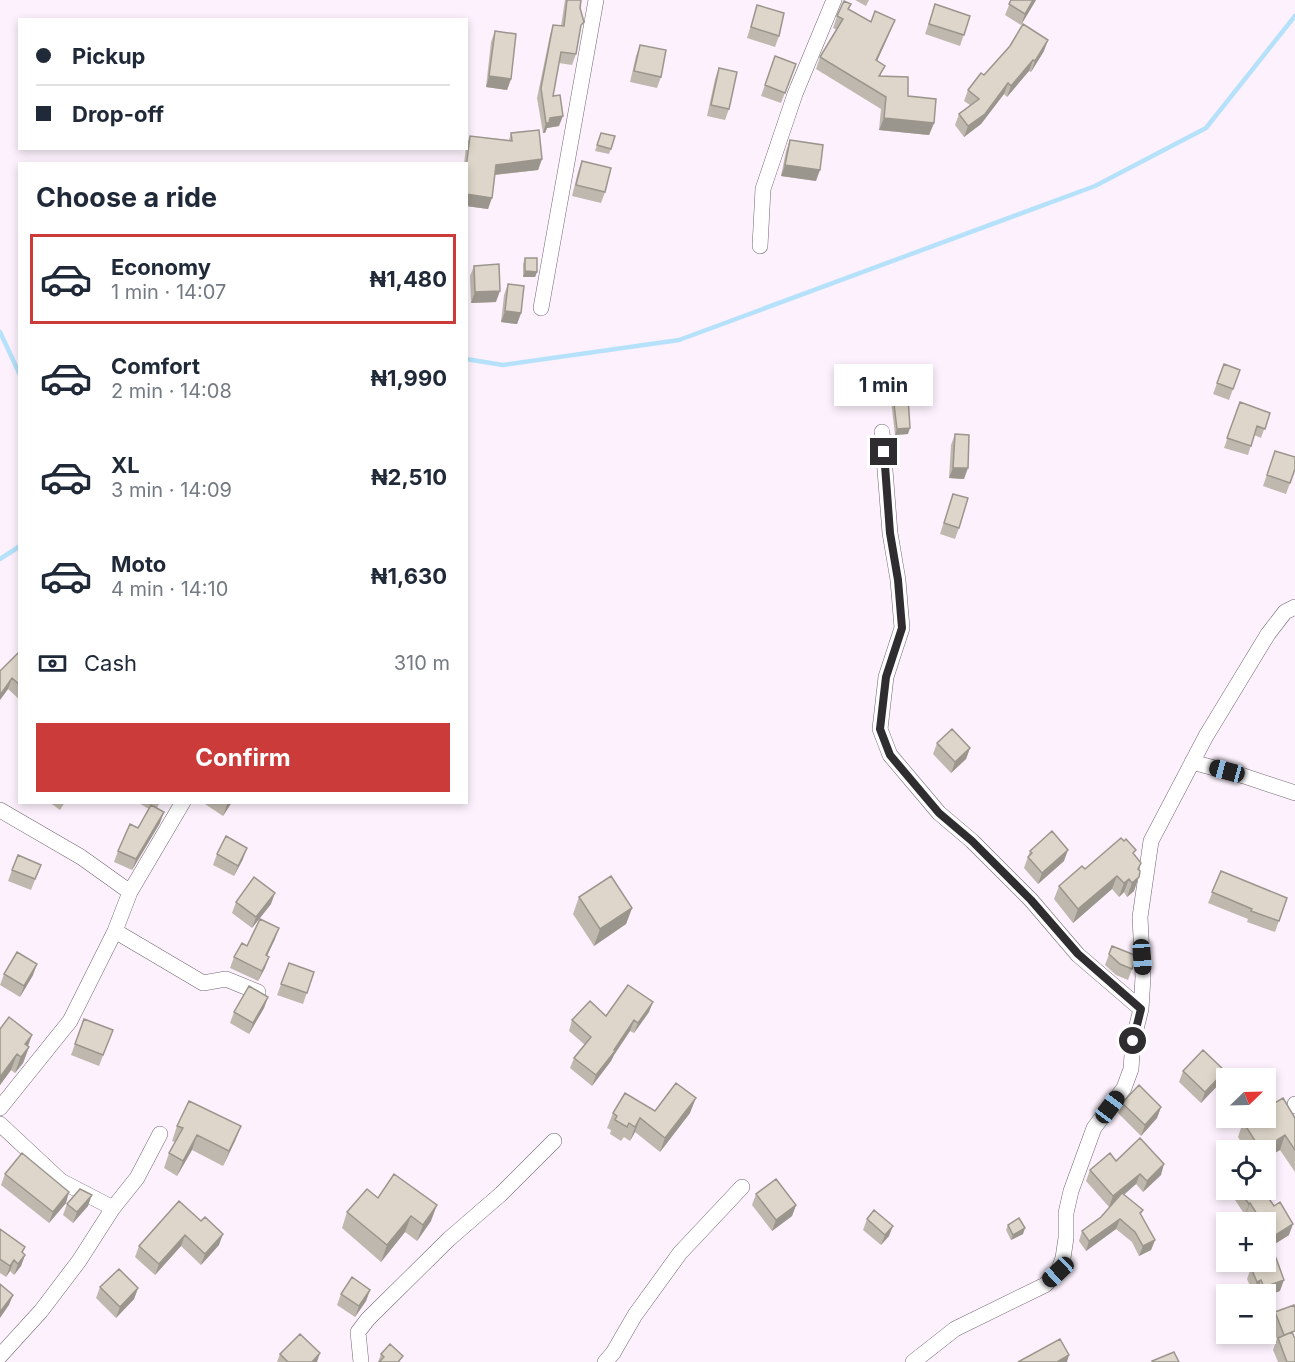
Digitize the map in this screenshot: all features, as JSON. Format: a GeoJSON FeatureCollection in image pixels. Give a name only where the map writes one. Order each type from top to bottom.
{"type":"FeatureCollection","features":[{"type":"Feature","properties":{"kind":"street"},"geometry":{"type":"LineString","coordinates":[[541,308],[596,0]]}},
{"type":"Feature","properties":{"kind":"street"},"geometry":{"type":"LineString","coordinates":[[760,246],[763,189],[795,94],[834,0]]}},
{"type":"Feature","properties":{"kind":"street"},"geometry":{"type":"LineString","coordinates":[[882,432],[890,533],[898,580],[902,628],[886,677],[880,729],[890,755],[939,813],[972,841],[1031,900],[1078,954],[1141,1009]]}},
{"type":"Feature","properties":{"kind":"street"},"geometry":{"type":"LineString","coordinates":[[913,1362],[955,1329],[1045,1285],[1058,1272],[1064,1258],[1066,1213],[1071,1191],[1094,1128],[1124,1088],[1131,1069],[1133,1041],[1141,1009],[1143,977],[1140,917],[1151,841],[1192,762],[1268,634],[1285,612],[1295,607]]}},
{"type":"Feature","properties":{"kind":"street"},"geometry":{"type":"LineString","coordinates":[[1192,762],[1295,793]]}},
{"type":"Feature","properties":{"kind":"street"},"geometry":{"type":"LineString","coordinates":[[0,1108],[70,1021],[114,931],[130,892],[182,804]]}},
{"type":"Feature","properties":{"kind":"street"},"geometry":{"type":"LineString","coordinates":[[0,810],[81,857],[130,892]]}},
{"type":"Feature","properties":{"kind":"street"},"geometry":{"type":"LineString","coordinates":[[114,931],[202,983],[226,979],[258,992]]}},
{"type":"Feature","properties":{"kind":"street"},"geometry":{"type":"LineString","coordinates":[[0,1124],[61,1181],[113,1208]]}},
{"type":"Feature","properties":{"kind":"street"},"geometry":{"type":"LineString","coordinates":[[0,1356],[41,1311],[79,1261],[113,1208],[137,1178],[160,1134]]}},
{"type":"Feature","properties":{"kind":"street"},"geometry":{"type":"LineString","coordinates":[[360,1362],[358,1332],[368,1319],[554,1141]]}},
{"type":"Feature","properties":{"kind":"street"},"geometry":{"type":"LineString","coordinates":[[604,1362],[613,1353],[635,1315],[680,1253],[742,1187]]}},
{"type":"Feature","properties":{"kind":"building"},"geometry":{"type":"Polygon","coordinates":[[[567,0],[581,0],[580,8],[584,22],[581,25],[576,54],[561,52],[553,96],[560,95],[563,116],[550,118],[549,123],[546,123],[541,88],[553,25],[564,26],[567,0]]]}},
{"type":"Feature","properties":{"kind":"building"},"geometry":{"type":"Polygon","coordinates":[[[1011,0],[1033,0],[1025,14],[1009,4],[1011,0]]]}},
{"type":"Feature","properties":{"kind":"building"},"geometry":{"type":"Polygon","coordinates":[[[844,1],[851,4],[848,9],[871,22],[875,11],[895,20],[876,60],[885,66],[879,76],[908,77],[908,96],[936,99],[934,123],[884,118],[886,97],[820,57],[843,19],[837,16],[844,1]]]}},
{"type":"Feature","properties":{"kind":"building"},"geometry":{"type":"Polygon","coordinates":[[[935,4],[970,16],[964,35],[929,24],[935,4]]]}},
{"type":"Feature","properties":{"kind":"building"},"geometry":{"type":"Polygon","coordinates":[[[757,5],[784,13],[779,36],[751,27],[757,5]]]}},
{"type":"Feature","properties":{"kind":"building"},"geometry":{"type":"Polygon","coordinates":[[[1023,24],[1048,40],[1035,61],[1033,60],[1011,86],[1008,83],[985,114],[968,126],[959,114],[979,99],[968,90],[981,73],[984,75],[1010,46],[1023,24]]]}},
{"type":"Feature","properties":{"kind":"building"},"geometry":{"type":"Polygon","coordinates":[[[495,31],[516,34],[511,79],[489,76],[495,31]]]}},
{"type":"Feature","properties":{"kind":"building"},"geometry":{"type":"Polygon","coordinates":[[[640,45],[666,50],[661,77],[634,71],[640,45]]]}},
{"type":"Feature","properties":{"kind":"building"},"geometry":{"type":"Polygon","coordinates":[[[775,56],[796,64],[785,93],[765,85],[775,56]]]}},
{"type":"Feature","properties":{"kind":"building"},"geometry":{"type":"Polygon","coordinates":[[[719,68],[737,72],[729,109],[711,105],[719,68]]]}},
{"type":"Feature","properties":{"kind":"building"},"geometry":{"type":"Polygon","coordinates":[[[539,130],[542,159],[496,165],[492,198],[468,194],[467,162],[470,136],[512,141],[511,133],[539,130]]]}},
{"type":"Feature","properties":{"kind":"building"},"geometry":{"type":"Polygon","coordinates":[[[601,133],[615,136],[611,149],[597,145],[601,133]]]}},
{"type":"Feature","properties":{"kind":"building"},"geometry":{"type":"Polygon","coordinates":[[[790,140],[823,145],[820,170],[785,165],[790,140]]]}},
{"type":"Feature","properties":{"kind":"building"},"geometry":{"type":"Polygon","coordinates":[[[582,161],[611,168],[605,192],[576,185],[582,161]]]}},
{"type":"Feature","properties":{"kind":"building"},"geometry":{"type":"Polygon","coordinates":[[[525,258],[537,258],[537,272],[525,271],[525,258]]]}},
{"type":"Feature","properties":{"kind":"building"},"geometry":{"type":"Polygon","coordinates":[[[499,264],[500,291],[475,292],[474,266],[499,264]]]}},
{"type":"Feature","properties":{"kind":"building"},"geometry":{"type":"Polygon","coordinates":[[[508,284],[524,286],[521,313],[505,311],[508,284]]]}},
{"type":"Feature","properties":{"kind":"building"},"geometry":{"type":"Polygon","coordinates":[[[1224,364],[1240,370],[1233,389],[1217,383],[1224,364]]]}},
{"type":"Feature","properties":{"kind":"building"},"geometry":{"type":"Polygon","coordinates":[[[893,396],[908,397],[910,428],[897,429],[893,396]]]}},
{"type":"Feature","properties":{"kind":"building"},"geometry":{"type":"Polygon","coordinates":[[[1240,402],[1270,413],[1265,429],[1257,426],[1251,446],[1227,438],[1240,402]]]}},
{"type":"Feature","properties":{"kind":"building"},"geometry":{"type":"Polygon","coordinates":[[[955,434],[969,435],[968,468],[953,468],[955,434]]]}},
{"type":"Feature","properties":{"kind":"building"},"geometry":{"type":"Polygon","coordinates":[[[1275,451],[1295,457],[1295,469],[1290,483],[1267,475],[1275,451]]]}},
{"type":"Feature","properties":{"kind":"building"},"geometry":{"type":"Polygon","coordinates":[[[953,494],[968,498],[959,528],[944,523],[953,494]]]}},
{"type":"Feature","properties":{"kind":"building"},"geometry":{"type":"Polygon","coordinates":[[[18,653],[18,683],[12,678],[0,695],[0,671],[18,653]]]}},
{"type":"Feature","properties":{"kind":"building"},"geometry":{"type":"Polygon","coordinates":[[[952,729],[970,748],[955,762],[937,743],[952,729]]]}},
{"type":"Feature","properties":{"kind":"building"},"geometry":{"type":"Polygon","coordinates":[[[151,805],[164,812],[136,859],[118,851],[130,824],[138,828],[151,805]]]}},
{"type":"Feature","properties":{"kind":"building"},"geometry":{"type":"Polygon","coordinates":[[[1052,831],[1068,850],[1042,873],[1028,857],[1032,853],[1030,851],[1052,831]]]}},
{"type":"Feature","properties":{"kind":"building"},"geometry":{"type":"Polygon","coordinates":[[[226,836],[247,848],[238,866],[217,854],[226,836]]]}},
{"type":"Feature","properties":{"kind":"building"},"geometry":{"type":"Polygon","coordinates":[[[1121,838],[1124,841],[1126,839],[1136,850],[1133,853],[1141,863],[1138,869],[1139,877],[1132,883],[1129,879],[1124,883],[1117,876],[1078,909],[1059,886],[1082,866],[1085,869],[1121,838]]]}},
{"type":"Feature","properties":{"kind":"building"},"geometry":{"type":"Polygon","coordinates":[[[18,855],[41,865],[35,879],[12,870],[18,855]]]}},
{"type":"Feature","properties":{"kind":"building"},"geometry":{"type":"Polygon","coordinates":[[[1221,871],[1287,898],[1279,921],[1251,911],[1252,909],[1212,892],[1221,871]]]}},
{"type":"Feature","properties":{"kind":"building"},"geometry":{"type":"Polygon","coordinates":[[[611,876],[632,908],[600,929],[579,897],[611,876]]]}},
{"type":"Feature","properties":{"kind":"building"},"geometry":{"type":"Polygon","coordinates":[[[254,877],[275,893],[256,917],[236,902],[254,877]]]}},
{"type":"Feature","properties":{"kind":"building"},"geometry":{"type":"Polygon","coordinates":[[[260,919],[279,928],[266,955],[269,957],[262,971],[234,957],[242,943],[247,946],[260,919]]]}},
{"type":"Feature","properties":{"kind":"building"},"geometry":{"type":"Polygon","coordinates":[[[1112,946],[1137,956],[1132,969],[1120,964],[1109,954],[1112,946]]]}},
{"type":"Feature","properties":{"kind":"building"},"geometry":{"type":"Polygon","coordinates":[[[17,952],[37,964],[24,986],[4,974],[17,952]]]}},
{"type":"Feature","properties":{"kind":"building"},"geometry":{"type":"Polygon","coordinates":[[[289,963],[314,972],[307,993],[281,984],[289,963]]]}},
{"type":"Feature","properties":{"kind":"building"},"geometry":{"type":"Polygon","coordinates":[[[628,985],[653,1002],[638,1023],[634,1020],[615,1051],[596,1075],[574,1058],[591,1037],[572,1020],[590,1001],[606,1016],[628,985]]]}},
{"type":"Feature","properties":{"kind":"building"},"geometry":{"type":"Polygon","coordinates":[[[249,986],[268,997],[253,1023],[234,1012],[249,986]]]}},
{"type":"Feature","properties":{"kind":"building"},"geometry":{"type":"Polygon","coordinates":[[[9,1017],[32,1035],[25,1044],[29,1047],[21,1057],[17,1054],[0,1077],[0,1029],[9,1017]]]}},
{"type":"Feature","properties":{"kind":"building"},"geometry":{"type":"Polygon","coordinates":[[[84,1019],[113,1030],[103,1055],[75,1044],[84,1019]]]}},
{"type":"Feature","properties":{"kind":"building"},"geometry":{"type":"Polygon","coordinates":[[[1203,1050],[1222,1068],[1216,1068],[1216,1080],[1205,1092],[1183,1071],[1203,1050]]]}},
{"type":"Feature","properties":{"kind":"building"},"geometry":{"type":"Polygon","coordinates":[[[676,1083],[696,1098],[665,1138],[640,1118],[635,1127],[629,1123],[627,1127],[615,1120],[617,1116],[613,1113],[625,1093],[655,1111],[676,1083]]]}},
{"type":"Feature","properties":{"kind":"building"},"geometry":{"type":"Polygon","coordinates":[[[1139,1085],[1161,1107],[1145,1125],[1122,1103],[1139,1085]]]}},
{"type":"Feature","properties":{"kind":"building"},"geometry":{"type":"Polygon","coordinates":[[[1283,1098],[1295,1118],[1295,1150],[1285,1135],[1276,1141],[1255,1140],[1247,1128],[1276,1128],[1276,1102],[1283,1098]]]}},
{"type":"Feature","properties":{"kind":"building"},"geometry":{"type":"Polygon","coordinates":[[[189,1101],[241,1126],[229,1151],[197,1135],[183,1161],[169,1153],[183,1128],[177,1126],[189,1101]]]}},
{"type":"Feature","properties":{"kind":"building"},"geometry":{"type":"Polygon","coordinates":[[[1140,1138],[1164,1164],[1147,1181],[1140,1174],[1113,1196],[1090,1170],[1110,1153],[1116,1161],[1140,1138]]]}},
{"type":"Feature","properties":{"kind":"building"},"geometry":{"type":"Polygon","coordinates":[[[22,1153],[69,1192],[53,1212],[5,1174],[22,1153]]]}},
{"type":"Feature","properties":{"kind":"building"},"geometry":{"type":"Polygon","coordinates":[[[394,1174],[437,1205],[423,1225],[411,1216],[387,1245],[347,1212],[367,1189],[378,1198],[394,1174]]]}},
{"type":"Feature","properties":{"kind":"building"},"geometry":{"type":"Polygon","coordinates":[[[776,1179],[796,1205],[776,1220],[756,1194],[776,1179]]]}},
{"type":"Feature","properties":{"kind":"building"},"geometry":{"type":"Polygon","coordinates":[[[80,1189],[92,1195],[77,1212],[67,1204],[80,1189]]]}},
{"type":"Feature","properties":{"kind":"building"},"geometry":{"type":"Polygon","coordinates":[[[1122,1193],[1143,1210],[1140,1213],[1155,1240],[1143,1246],[1135,1232],[1120,1219],[1089,1241],[1082,1231],[1101,1217],[1122,1193]]]}},
{"type":"Feature","properties":{"kind":"building"},"geometry":{"type":"Polygon","coordinates":[[[1246,1200],[1270,1200],[1274,1206],[1280,1202],[1293,1224],[1276,1235],[1276,1212],[1256,1212],[1246,1200]]]}},
{"type":"Feature","properties":{"kind":"building"},"geometry":{"type":"Polygon","coordinates":[[[179,1201],[201,1221],[205,1217],[223,1234],[205,1254],[185,1235],[159,1264],[139,1246],[179,1201]]]}},
{"type":"Feature","properties":{"kind":"building"},"geometry":{"type":"Polygon","coordinates":[[[874,1210],[893,1226],[885,1235],[867,1219],[874,1210]]]}},
{"type":"Feature","properties":{"kind":"building"},"geometry":{"type":"Polygon","coordinates":[[[1019,1218],[1025,1228],[1013,1235],[1008,1225],[1019,1218]]]}},
{"type":"Feature","properties":{"kind":"building"},"geometry":{"type":"Polygon","coordinates":[[[0,1229],[25,1247],[22,1252],[25,1255],[18,1264],[14,1260],[10,1266],[0,1259],[0,1229]]]}},
{"type":"Feature","properties":{"kind":"building"},"geometry":{"type":"Polygon","coordinates":[[[1276,1258],[1284,1280],[1273,1284],[1263,1284],[1261,1280],[1257,1282],[1253,1272],[1276,1272],[1276,1258]]]}},
{"type":"Feature","properties":{"kind":"building"},"geometry":{"type":"Polygon","coordinates":[[[119,1269],[138,1288],[120,1307],[100,1287],[119,1269]]]}},
{"type":"Feature","properties":{"kind":"building"},"geometry":{"type":"Polygon","coordinates":[[[352,1277],[370,1290],[359,1306],[341,1294],[352,1277]]]}},
{"type":"Feature","properties":{"kind":"building"},"geometry":{"type":"Polygon","coordinates":[[[0,1284],[13,1295],[0,1312],[0,1284]]]}},
{"type":"Feature","properties":{"kind":"building"},"geometry":{"type":"Polygon","coordinates":[[[1294,1305],[1295,1331],[1284,1335],[1276,1312],[1294,1305]]]}},
{"type":"Feature","properties":{"kind":"building"},"geometry":{"type":"Polygon","coordinates":[[[1292,1332],[1295,1339],[1295,1362],[1287,1362],[1278,1338],[1292,1332]]]}},
{"type":"Feature","properties":{"kind":"building"},"geometry":{"type":"Polygon","coordinates":[[[300,1334],[320,1353],[312,1362],[288,1362],[280,1354],[300,1334]]]}},
{"type":"Feature","properties":{"kind":"building"},"geometry":{"type":"Polygon","coordinates":[[[1060,1339],[1069,1355],[1057,1362],[1018,1362],[1060,1339]]]}},
{"type":"Feature","properties":{"kind":"building"},"geometry":{"type":"Polygon","coordinates":[[[390,1344],[403,1356],[398,1362],[379,1362],[384,1357],[381,1354],[390,1344]]]}},
{"type":"Feature","properties":{"kind":"building"},"geometry":{"type":"Polygon","coordinates":[[[1174,1352],[1179,1362],[1152,1361],[1174,1352]]]}},
{"type":"Feature","properties":{"kind":"waterway"},"geometry":{"type":"LineString","coordinates":[[468,359],[503,365],[679,340],[1095,186],[1206,128],[1295,16]]}},
{"type":"Feature","properties":{"kind":"waterway"},"geometry":{"type":"LineString","coordinates":[[0,332],[18,371]]}},
{"type":"Feature","properties":{"kind":"waterway"},"geometry":{"type":"LineString","coordinates":[[0,559],[18,547]]}},
{"type":"Feature","properties":{"kind":"route"},"geometry":{"type":"LineString","coordinates":[[884,452],[890,533],[898,580],[902,628],[886,677],[880,729],[890,755],[939,813],[972,841],[1031,900],[1078,954],[1141,1009],[1133,1041]]}}]}
